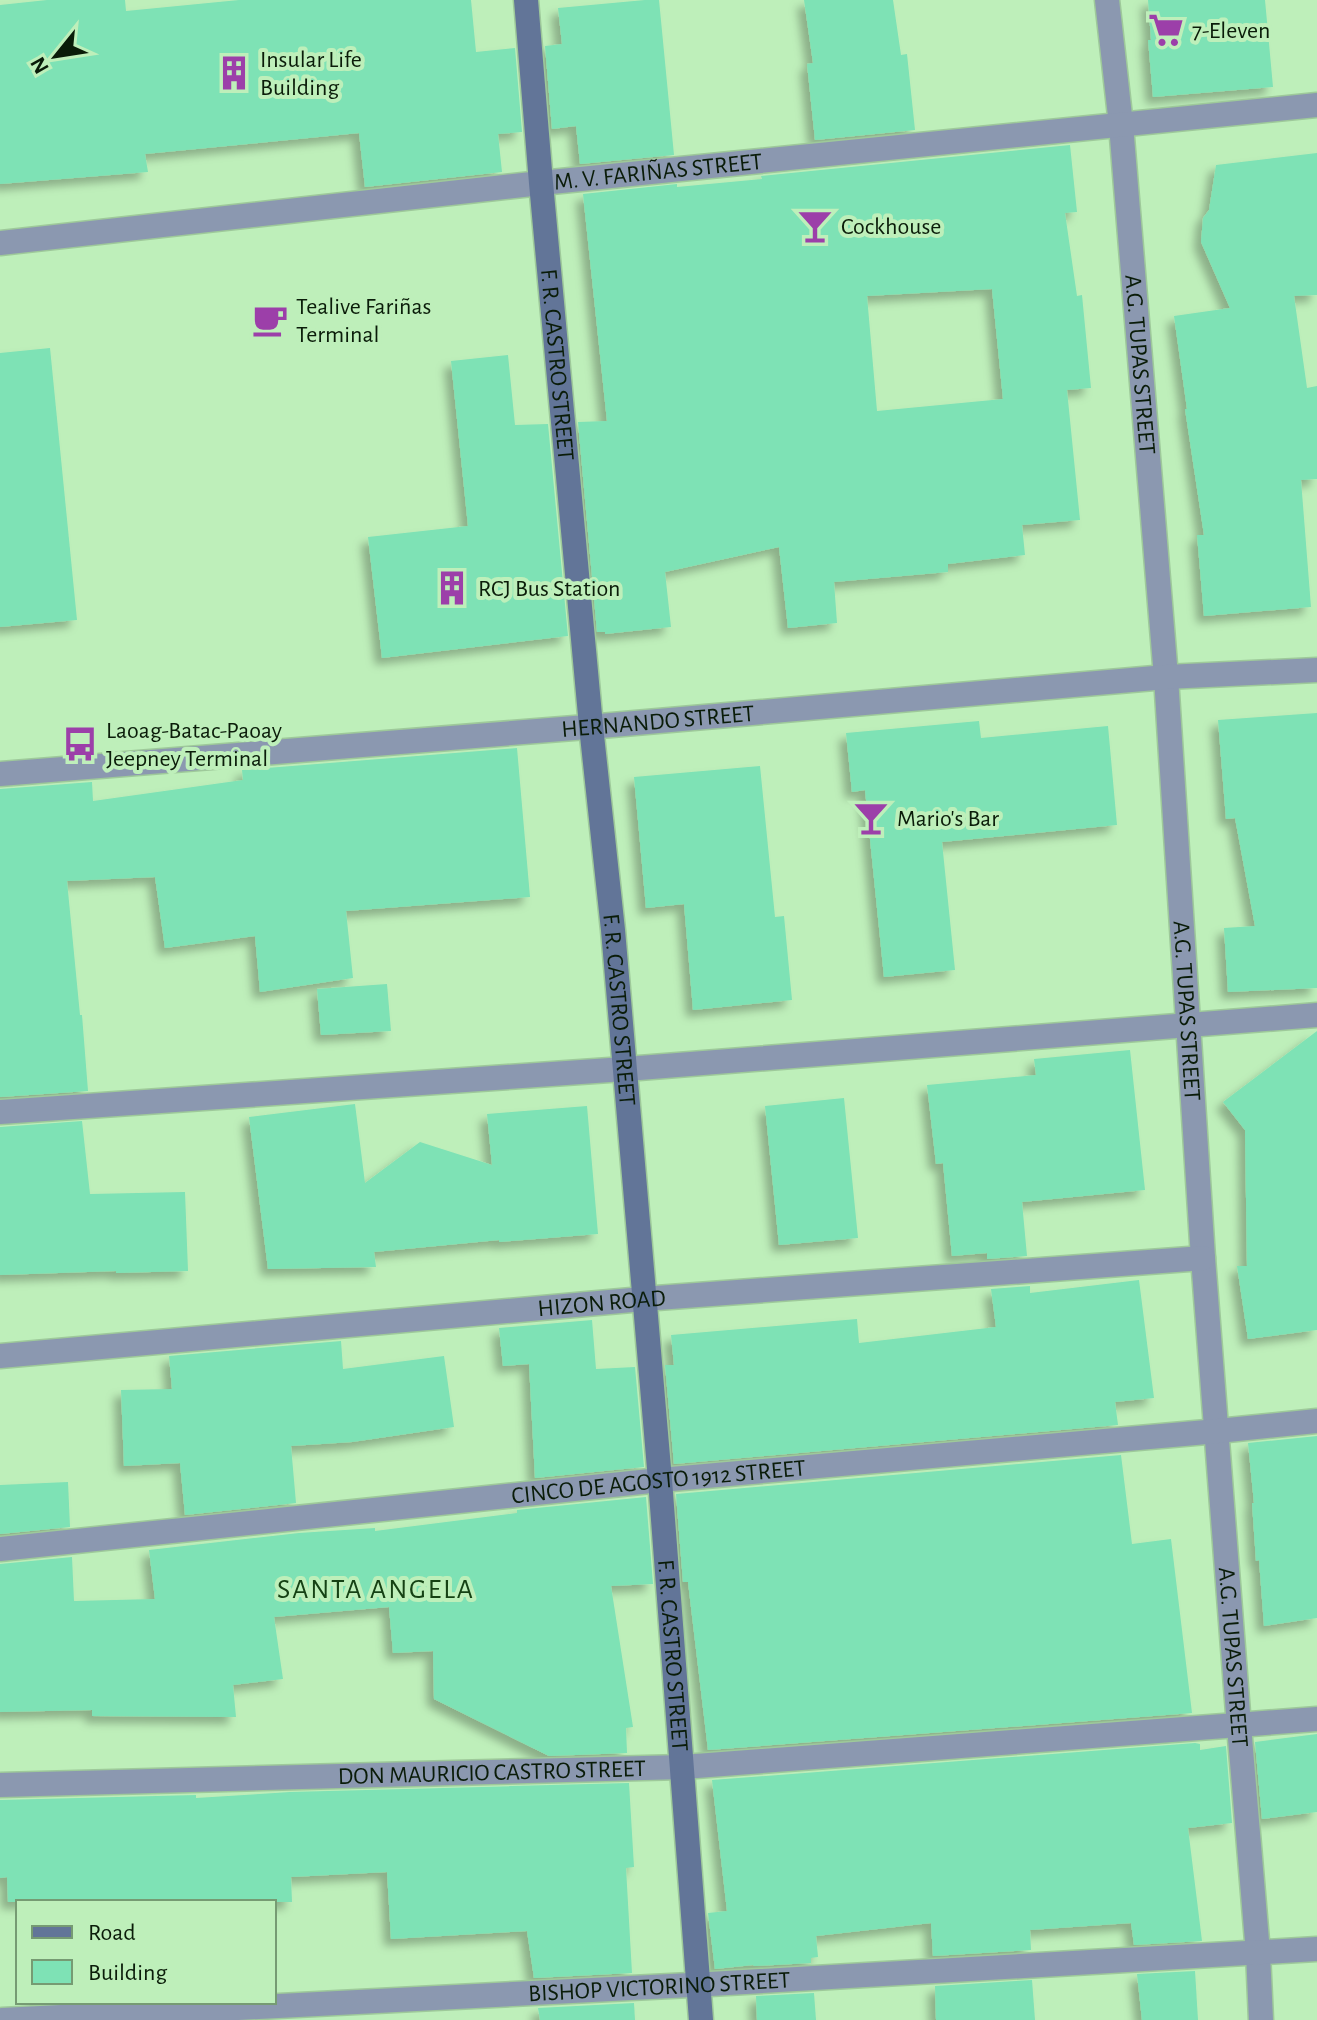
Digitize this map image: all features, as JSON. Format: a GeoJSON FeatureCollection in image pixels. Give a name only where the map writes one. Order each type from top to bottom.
{"type":"FeatureCollection","features":[{"type":"Feature","properties":{"kind":"main road","name":"F. R. CASTRO STREET"},"geometry":{"type":"LineString","coordinates":[[526,0],[591,726],[613,930],[660,1480],[701,2020]]}},
{"type":"Feature","properties":{"kind":"street","name":"A.G. TUPAS STREET"},"geometry":{"type":"LineString","coordinates":[[1107,0],[1121,125],[1166,677],[1203,1258],[1261,2020]]}},
{"type":"Feature","properties":{"kind":"street","name":"M. V. FARIÑAS STREET"},"geometry":{"type":"LineString","coordinates":[[0,243],[541,183],[1317,105]]}},
{"type":"Feature","properties":{"kind":"street","name":"HERNANDO STREET"},"geometry":{"type":"LineString","coordinates":[[0,774],[1166,677],[1317,670]]}},
{"type":"Feature","properties":{"kind":"street"},"geometry":{"type":"LineString","coordinates":[[0,1112],[625,1069],[1317,1015]]}},
{"type":"Feature","properties":{"kind":"street","name":"HIZON ROAD"},"geometry":{"type":"LineString","coordinates":[[0,1356],[643,1299],[1203,1258]]}},
{"type":"Feature","properties":{"kind":"street","name":"CINCO DE AGOSTO 1912 STREET"},"geometry":{"type":"LineString","coordinates":[[0,1549],[660,1480],[1317,1421]]}},
{"type":"Feature","properties":{"kind":"street","name":"DON MAURICIO CASTRO STREET"},"geometry":{"type":"LineString","coordinates":[[0,1785],[683,1767],[1317,1719]]}},
{"type":"Feature","properties":{"kind":"street","name":"BISHOP VICTORINO STREET"},"geometry":{"type":"LineString","coordinates":[[2,2020],[698,1985],[1317,1949]]}},
{"type":"Feature","properties":{"kind":"building"},"geometry":{"type":"Polygon","coordinates":[[[47,0],[125,0],[126,11],[239,0],[471,0],[476,52],[515,48],[522,132],[498,134],[502,172],[365,187],[359,133],[145,154],[148,172],[0,184],[0,5],[47,0]]]}},
{"type":"Feature","properties":{"kind":"building"},"geometry":{"type":"Polygon","coordinates":[[[659,0],[674,155],[580,164],[576,126],[552,129],[545,46],[562,44],[558,8],[659,0]]]}},
{"type":"Feature","properties":{"kind":"building"},"geometry":{"type":"Polygon","coordinates":[[[804,0],[893,0],[901,55],[907,54],[915,130],[815,140],[807,64],[813,63],[804,0]]]}},
{"type":"Feature","properties":{"kind":"building"},"geometry":{"type":"Polygon","coordinates":[[[1148,0],[1265,0],[1273,87],[1153,97],[1148,0]]]}},
{"type":"Feature","properties":{"kind":"building"},"geometry":{"type":"Polygon","coordinates":[[[1070,145],[1077,212],[1065,213],[1077,296],[1082,295],[1091,388],[1067,390],[1080,520],[1022,525],[1025,555],[948,564],[948,572],[834,582],[837,623],[788,628],[779,547],[665,572],[671,627],[605,634],[597,632],[578,422],[607,421],[583,194],[762,179],[761,176],[1070,145]],[[992,289],[867,296],[877,411],[1003,399],[992,289]]]}},
{"type":"Feature","properties":{"kind":"building"},"geometry":{"type":"Polygon","coordinates":[[[1317,153],[1317,295],[1294,296],[1307,388],[1317,386],[1317,479],[1301,480],[1311,607],[1204,616],[1197,535],[1204,535],[1174,316],[1230,308],[1201,242],[1203,218],[1209,210],[1216,165],[1317,153]]]}},
{"type":"Feature","properties":{"kind":"building"},"geometry":{"type":"Polygon","coordinates":[[[50,348],[77,620],[0,627],[0,353],[50,348]]]}},
{"type":"Feature","properties":{"kind":"building"},"geometry":{"type":"Polygon","coordinates":[[[508,355],[515,425],[548,424],[568,636],[382,658],[368,537],[468,526],[451,361],[508,355]]]}},
{"type":"Feature","properties":{"kind":"building"},"geometry":{"type":"Polygon","coordinates":[[[1317,713],[1317,988],[1228,992],[1224,928],[1255,926],[1235,818],[1226,819],[1218,720],[1317,713]]]}},
{"type":"Feature","properties":{"kind":"building"},"geometry":{"type":"Polygon","coordinates":[[[979,721],[981,738],[1108,726],[1117,825],[942,842],[955,970],[884,977],[865,790],[852,792],[846,733],[979,721]]]}},
{"type":"Feature","properties":{"kind":"building"},"geometry":{"type":"Polygon","coordinates":[[[517,748],[530,897],[346,911],[353,978],[260,992],[255,936],[165,948],[155,877],[67,881],[88,1091],[0,1097],[0,789],[92,782],[93,801],[243,780],[242,770],[517,748]]]}},
{"type":"Feature","properties":{"kind":"building"},"geometry":{"type":"Polygon","coordinates":[[[760,766],[775,917],[784,916],[792,1000],[693,1010],[684,904],[646,908],[634,777],[760,766]]]}},
{"type":"Feature","properties":{"kind":"building"},"geometry":{"type":"Polygon","coordinates":[[[387,984],[391,1031],[321,1035],[317,989],[387,984]]]}},
{"type":"Feature","properties":{"kind":"building"},"geometry":{"type":"Polygon","coordinates":[[[1317,1031],[1317,1330],[1248,1339],[1237,1266],[1247,1266],[1245,1130],[1223,1102],[1317,1031]]]}},
{"type":"Feature","properties":{"kind":"building"},"geometry":{"type":"Polygon","coordinates":[[[1130,1050],[1145,1190],[1022,1202],[1027,1256],[987,1259],[987,1253],[952,1256],[943,1163],[936,1164],[927,1085],[1036,1075],[1034,1059],[1130,1050]]]}},
{"type":"Feature","properties":{"kind":"building"},"geometry":{"type":"Polygon","coordinates":[[[844,1098],[858,1238],[779,1245],[765,1106],[844,1098]]]}},
{"type":"Feature","properties":{"kind":"building"},"geometry":{"type":"Polygon","coordinates":[[[355,1104],[365,1183],[420,1142],[492,1165],[487,1114],[587,1106],[598,1234],[374,1252],[376,1267],[268,1269],[249,1117],[355,1104]]]}},
{"type":"Feature","properties":{"kind":"building"},"geometry":{"type":"Polygon","coordinates":[[[82,1121],[90,1194],[185,1192],[188,1271],[0,1275],[0,1127],[82,1121]]]}},
{"type":"Feature","properties":{"kind":"building"},"geometry":{"type":"Polygon","coordinates":[[[1139,1280],[1154,1398],[1115,1402],[1118,1425],[674,1464],[665,1365],[674,1365],[671,1335],[857,1319],[859,1343],[996,1327],[991,1289],[1030,1286],[1030,1293],[1139,1280]]]}},
{"type":"Feature","properties":{"kind":"building"},"geometry":{"type":"Polygon","coordinates":[[[592,1320],[596,1369],[635,1367],[644,1467],[535,1478],[529,1364],[503,1366],[499,1328],[592,1320]]]}},
{"type":"Feature","properties":{"kind":"building"},"geometry":{"type":"Polygon","coordinates":[[[341,1341],[343,1369],[444,1356],[454,1427],[352,1442],[291,1446],[296,1503],[185,1515],[180,1463],[124,1466],[121,1390],[172,1389],[169,1356],[341,1341]]]}},
{"type":"Feature","properties":{"kind":"building"},"geometry":{"type":"Polygon","coordinates":[[[1317,1436],[1317,1618],[1264,1626],[1248,1443],[1317,1436]]]}},
{"type":"Feature","properties":{"kind":"building"},"geometry":{"type":"Polygon","coordinates":[[[1121,1455],[1132,1544],[1171,1539],[1192,1713],[708,1750],[688,1582],[683,1582],[676,1494],[1121,1455]]]}},
{"type":"Feature","properties":{"kind":"building"},"geometry":{"type":"Polygon","coordinates":[[[68,1482],[70,1527],[0,1534],[0,1485],[68,1482]]]}},
{"type":"Feature","properties":{"kind":"building"},"geometry":{"type":"Polygon","coordinates":[[[646,1497],[653,1584],[611,1586],[633,1727],[626,1728],[627,1753],[549,1756],[434,1699],[433,1651],[393,1653],[389,1607],[274,1617],[283,1679],[233,1685],[236,1717],[92,1716],[92,1710],[0,1712],[0,1564],[72,1557],[74,1601],[155,1599],[149,1550],[299,1533],[375,1528],[375,1531],[517,1513],[517,1510],[646,1497]]]}},
{"type":"Feature","properties":{"kind":"building"},"geometry":{"type":"Polygon","coordinates":[[[1317,1734],[1317,1812],[1262,1819],[1255,1742],[1317,1734]]]}},
{"type":"Feature","properties":{"kind":"building"},"geometry":{"type":"Polygon","coordinates":[[[1200,1744],[1200,1750],[1226,1746],[1232,1823],[1188,1828],[1202,1941],[1134,1945],[1131,1923],[1030,1930],[1031,1950],[933,1956],[931,1923],[816,1936],[818,1957],[811,1958],[811,1963],[715,1969],[708,1913],[727,1911],[712,1780],[1200,1744]]]}},
{"type":"Feature","properties":{"kind":"building"},"geometry":{"type":"Polygon","coordinates":[[[629,1783],[634,1867],[626,1868],[632,1973],[534,1978],[527,1931],[391,1939],[387,1872],[291,1877],[292,1902],[8,1902],[7,1877],[0,1878],[0,1800],[196,1795],[196,1798],[290,1792],[629,1783]]]}},
{"type":"Feature","properties":{"kind":"building"},"geometry":{"type":"Polygon","coordinates":[[[1195,1971],[1198,2020],[1142,2020],[1137,1974],[1195,1971]]]}},
{"type":"Feature","properties":{"kind":"building"},"geometry":{"type":"Polygon","coordinates":[[[1032,1980],[1035,2020],[936,2020],[935,1986],[1032,1980]]]}},
{"type":"Feature","properties":{"kind":"building"},"geometry":{"type":"Polygon","coordinates":[[[814,1993],[816,2020],[757,2020],[756,1996],[814,1993]]]}},
{"type":"Feature","properties":{"kind":"building"},"geometry":{"type":"Polygon","coordinates":[[[634,2003],[635,2020],[540,2020],[538,2008],[634,2003]]]}},
{"type":"Feature","properties":{"kind":"place","name":"7-Eleven"},"geometry":{"type":"Point","coordinates":[1166,30]}},
{"type":"Feature","properties":{"kind":"place","name":"Insular Life Building"},"geometry":{"type":"Point","coordinates":[234,73]}},
{"type":"Feature","properties":{"kind":"place","name":"Cockhouse"},"geometry":{"type":"Point","coordinates":[815,226]}},
{"type":"Feature","properties":{"kind":"place","name":"Tealive Fariñas Terminal"},"geometry":{"type":"Point","coordinates":[270,320]}},
{"type":"Feature","properties":{"kind":"place","name":"RCJ Bus Station"},"geometry":{"type":"Point","coordinates":[452,588]}},
{"type":"Feature","properties":{"kind":"place","name":"Laoag-Batac-Paoay Jeepney Terminal"},"geometry":{"type":"Point","coordinates":[80,744]}},
{"type":"Feature","properties":{"kind":"place","name":"Mario's Bar"},"geometry":{"type":"Point","coordinates":[871,818]}},
{"type":"Feature","properties":{"kind":"district","name":"SANTA ANGELA"},"geometry":{"type":"Point","coordinates":[376,1588]}}]}
